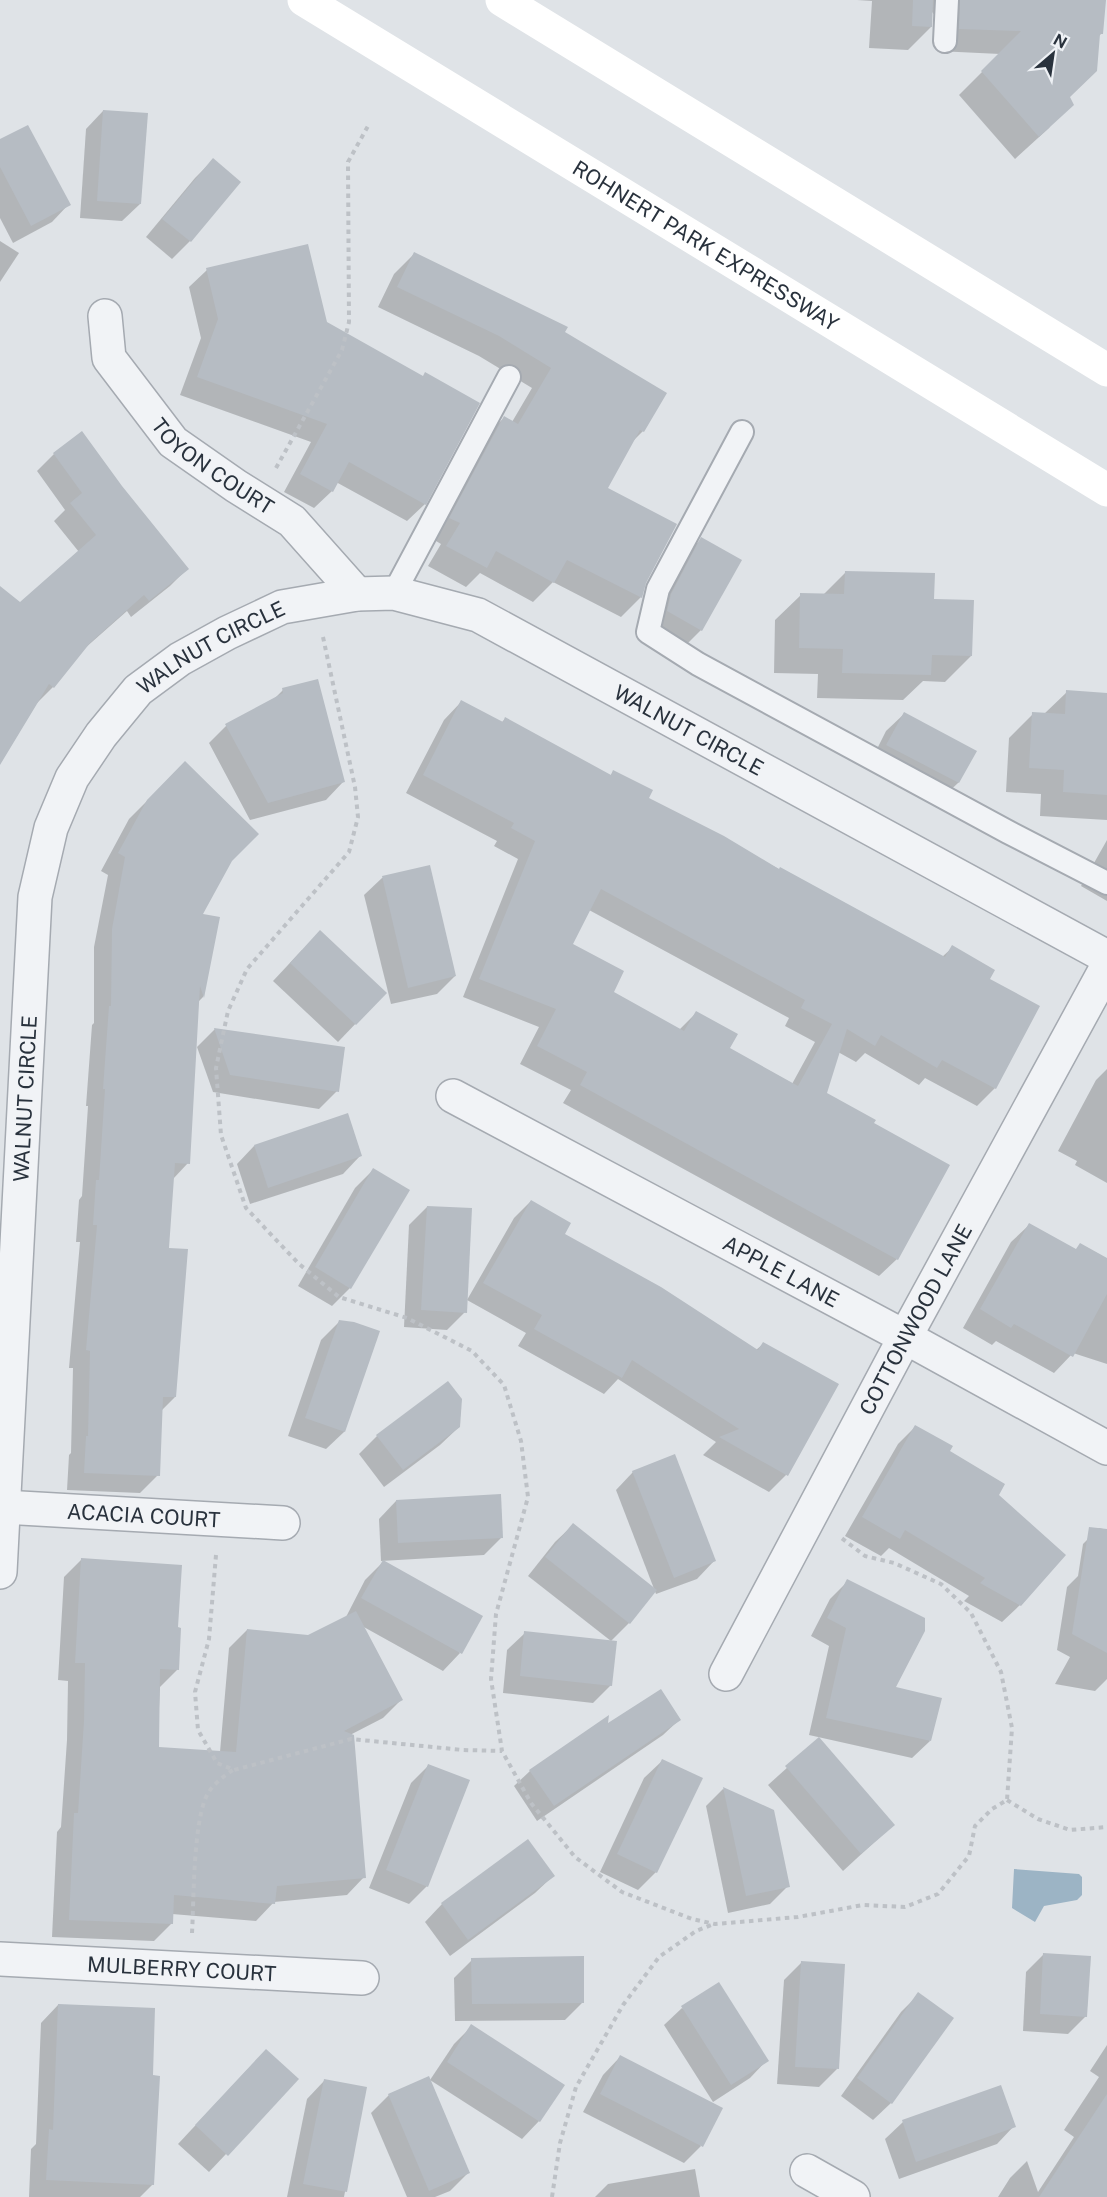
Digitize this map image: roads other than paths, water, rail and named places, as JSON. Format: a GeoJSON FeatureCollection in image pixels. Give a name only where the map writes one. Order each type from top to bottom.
{"type":"FeatureCollection","features":[{"type":"Feature","properties":{"kind":"main road","name":"ROHNERT PARK EXPRESSWAY"},"geometry":{"type":"LineString","coordinates":[[304,0],[1107,490]]}},
{"type":"Feature","properties":{"kind":"main road"},"geometry":{"type":"LineString","coordinates":[[502,0],[1107,370]]}},
{"type":"Feature","properties":{"kind":"street","name":"TOYON COURT"},"geometry":{"type":"LineString","coordinates":[[105,316],[109,358],[172,442],[292,521],[357,594]]}},
{"type":"Feature","properties":{"kind":"street","name":"WALNUT CIRCLE"},"geometry":{"type":"LineString","coordinates":[[0,1572],[35,897],[51,828],[72,778],[101,735],[138,690],[180,659],[227,633],[282,607],[357,594],[394,593],[478,615],[1107,957]]}},
{"type":"Feature","properties":{"kind":"street","name":"COTTONWOOD LANE"},"geometry":{"type":"LineString","coordinates":[[726,1674],[905,1337],[1107,968]]}},
{"type":"Feature","properties":{"kind":"street","name":"APPLE LANE"},"geometry":{"type":"LineString","coordinates":[[453,1096],[905,1337],[1107,1448]]}},
{"type":"Feature","properties":{"kind":"street","name":"ACACIA COURT"},"geometry":{"type":"LineString","coordinates":[[3,1507],[284,1523]]}},
{"type":"Feature","properties":{"kind":"street","name":"MULBERRY COURT"},"geometry":{"type":"LineString","coordinates":[[0,1959],[362,1978]]}},
{"type":"Feature","properties":{"kind":"street"},"geometry":{"type":"LineString","coordinates":[[807,2171],[853,2197]]}},
{"type":"Feature","properties":{"kind":"lane"},"geometry":{"type":"LineString","coordinates":[[945,41],[947,0]]}},
{"type":"Feature","properties":{"kind":"lane"},"geometry":{"type":"LineString","coordinates":[[394,593],[509,377]]}},
{"type":"Feature","properties":{"kind":"lane"},"geometry":{"type":"LineString","coordinates":[[742,432],[658,589],[648,632],[698,664],[1107,883]]}},
{"type":"Feature","properties":{"kind":"water"},"geometry":{"type":"Polygon","coordinates":[[[1014,1869],[1079,1874],[1082,1877],[1082,1895],[1077,1900],[1044,1906],[1035,1922],[1012,1908],[1014,1869]]]}}]}
